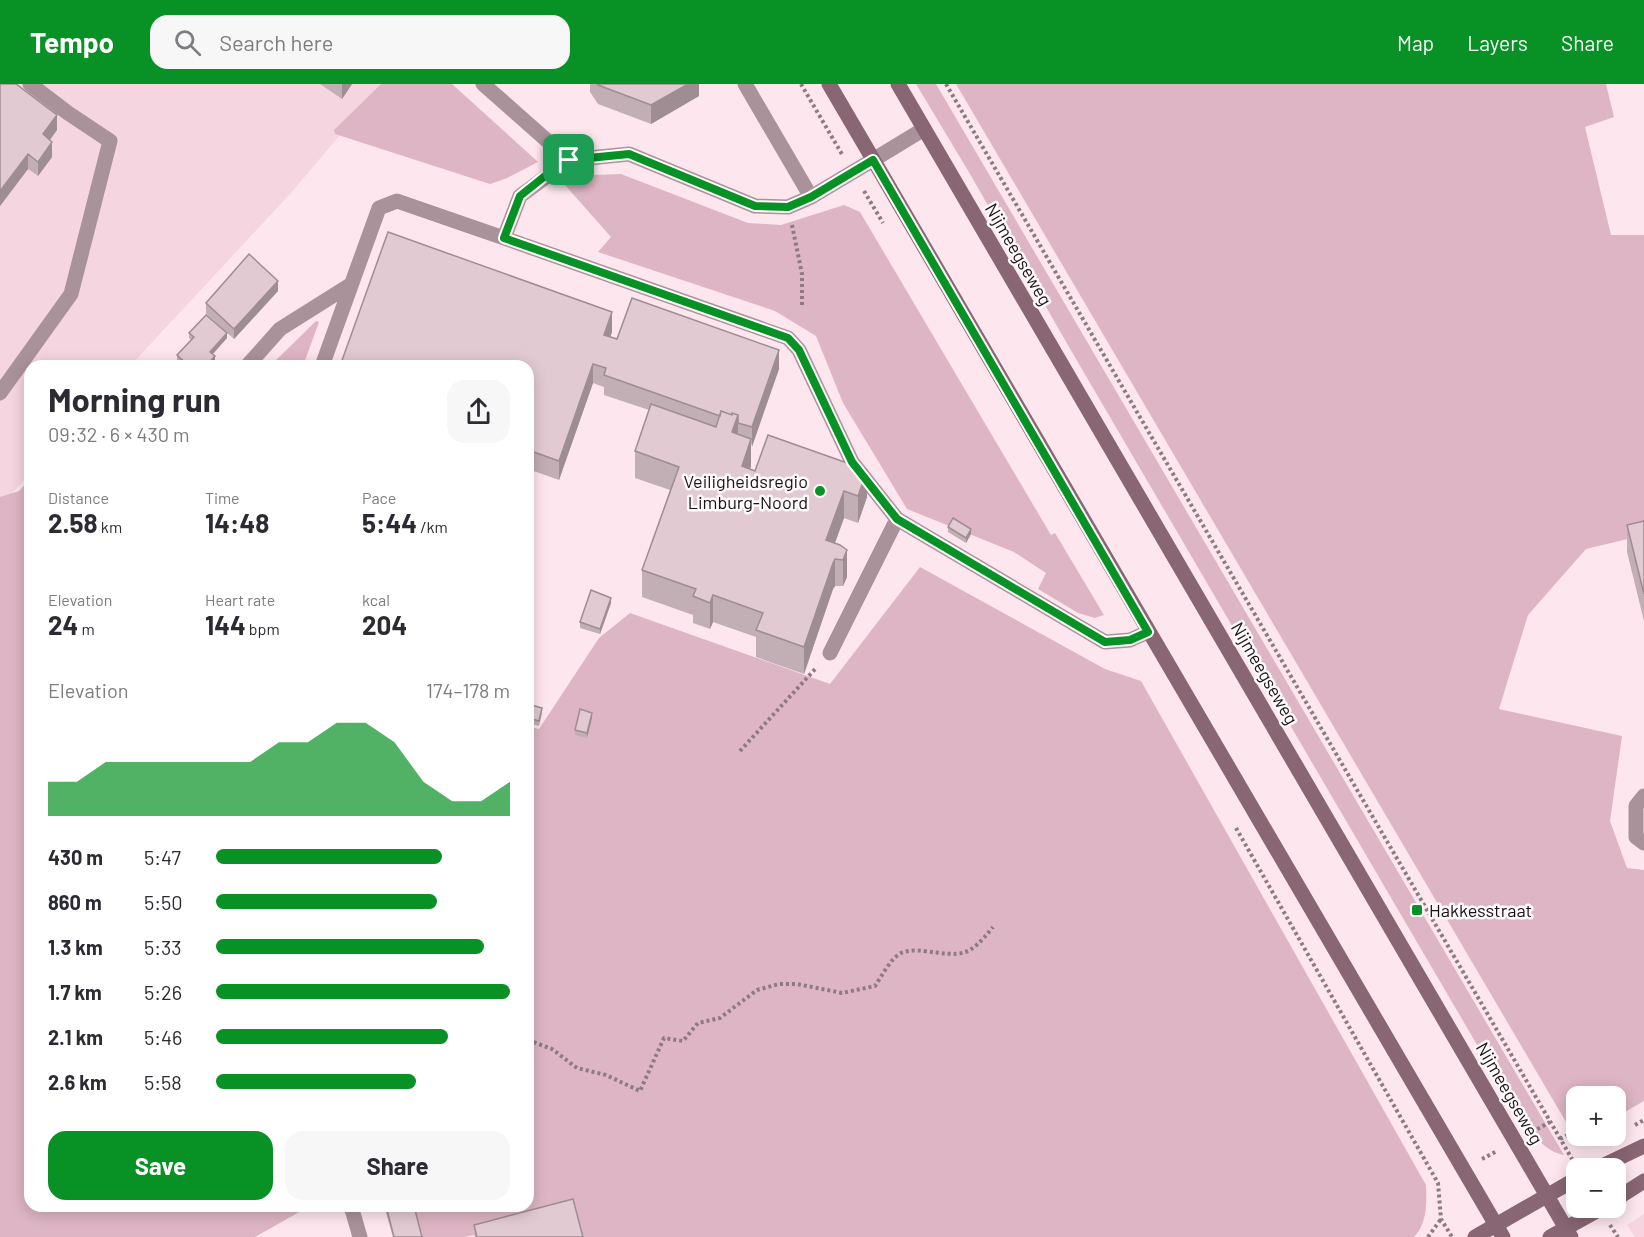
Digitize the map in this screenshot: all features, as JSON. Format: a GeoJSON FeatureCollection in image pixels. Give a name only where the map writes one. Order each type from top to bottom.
{"type":"FeatureCollection","features":[{"type":"Feature","properties":{"kind":"main road"},"geometry":{"type":"LineString","coordinates":[[829,84],[1499,1231]]}},
{"type":"Feature","properties":{"kind":"main road","name":"Nijmeegseweg"},"geometry":{"type":"LineString","coordinates":[[898,84],[1569,1232]]}},
{"type":"Feature","properties":{"kind":"main road"},"geometry":{"type":"LineString","coordinates":[[1619,1158],[1644,1146]]}},
{"type":"Feature","properties":{"kind":"main road"},"geometry":{"type":"LineString","coordinates":[[1626,1193],[1644,1181]]}},
{"type":"Feature","properties":{"kind":"main road"},"geometry":{"type":"LineString","coordinates":[[1475,1237],[1499,1231],[1566,1185]]}},
{"type":"Feature","properties":{"kind":"main road"},"geometry":{"type":"LineString","coordinates":[[1550,1237],[1569,1232],[1588,1218]]}},
{"type":"Feature","properties":{"kind":"street"},"geometry":{"type":"LineString","coordinates":[[0,393],[71,294],[110,141],[30,84]]}},
{"type":"Feature","properties":{"kind":"street"},"geometry":{"type":"LineString","coordinates":[[483,84],[569,160]]}},
{"type":"Feature","properties":{"kind":"street"},"geometry":{"type":"LineString","coordinates":[[745,84],[811,197]]}},
{"type":"Feature","properties":{"kind":"street"},"geometry":{"type":"LineString","coordinates":[[504,238],[520,196],[569,160],[629,154],[755,206],[788,207],[811,197],[924,129]]}},
{"type":"Feature","properties":{"kind":"street"},"geometry":{"type":"LineString","coordinates":[[324,360],[379,208],[397,201],[788,338],[799,350],[852,462],[897,519],[1105,642],[1130,640],[1148,632]]}},
{"type":"Feature","properties":{"kind":"street"},"geometry":{"type":"LineString","coordinates":[[252,360],[280,329],[350,285]]}},
{"type":"Feature","properties":{"kind":"street"},"geometry":{"type":"LineString","coordinates":[[830,653],[897,519]]}},
{"type":"Feature","properties":{"kind":"street"},"geometry":{"type":"LineString","coordinates":[[1644,796],[1636,806],[1636,837],[1644,843]]}},
{"type":"Feature","properties":{"kind":"street"},"geometry":{"type":"LineString","coordinates":[[353,1212],[360,1237]]}},
{"type":"Feature","properties":{"kind":"path"},"geometry":{"type":"LineString","coordinates":[[946,84],[1571,1158]]}},
{"type":"Feature","properties":{"kind":"path"},"geometry":{"type":"LineString","coordinates":[[788,207],[802,274],[802,306]]}},
{"type":"Feature","properties":{"kind":"path"},"geometry":{"type":"LineString","coordinates":[[740,751],[830,653]]}},
{"type":"Feature","properties":{"kind":"path"},"geometry":{"type":"LineString","coordinates":[[1234,825],[1438,1183],[1441,1219],[1452,1237]]}},
{"type":"Feature","properties":{"kind":"path"},"geometry":{"type":"LineString","coordinates":[[534,1042],[552,1049],[577,1068],[606,1075],[640,1091],[664,1038],[683,1041],[699,1023],[720,1018],[756,990],[779,984],[797,984],[842,993],[875,986],[893,960],[902,953],[914,950],[950,954],[970,951],[993,927]]}},
{"type":"Feature","properties":{"kind":"path"},"geometry":{"type":"LineString","coordinates":[[1560,1139],[1566,1136]]}},
{"type":"Feature","properties":{"kind":"path"},"geometry":{"type":"LineString","coordinates":[[1428,1237],[1441,1219]]}},
{"type":"Feature","properties":{"kind":"shaded area"},"geometry":{"type":"Polygon","coordinates":[[[0,84],[383,84],[291,193],[136,360],[24,360],[24,480],[0,506],[0,84]]]}},
{"type":"Feature","properties":{"kind":"shaded area"},"geometry":{"type":"Polygon","coordinates":[[[381,84],[452,84],[538,162],[490,184],[335,134],[334,130],[381,84]]]}},
{"type":"Feature","properties":{"kind":"shaded area"},"geometry":{"type":"Polygon","coordinates":[[[916,84],[936,84],[1564,1155],[1545,1146],[1521,1120],[916,84]]]}},
{"type":"Feature","properties":{"kind":"shaded area"},"geometry":{"type":"Polygon","coordinates":[[[956,84],[1606,84],[1614,117],[1585,127],[1611,235],[1644,235],[1644,535],[1586,549],[1528,615],[1499,709],[1622,736],[1610,821],[1627,868],[1644,870],[1644,1101],[1626,1111],[1626,1086],[1566,1086],[1566,1122],[956,84]]]}},
{"type":"Feature","properties":{"kind":"shaded area"},"geometry":{"type":"Polygon","coordinates":[[[621,174],[748,223],[781,225],[844,205],[860,212],[1051,535],[1055,533],[1104,615],[1095,618],[1078,613],[1038,589],[1046,573],[1014,552],[907,509],[843,403],[816,336],[775,311],[598,252],[611,237],[565,185],[592,175],[621,174]]]}},
{"type":"Feature","properties":{"kind":"shaded area"},"geometry":{"type":"Polygon","coordinates":[[[316,321],[319,322],[305,360],[276,360],[316,321]]]}},
{"type":"Feature","properties":{"kind":"shaded area"},"geometry":{"type":"Polygon","coordinates":[[[24,486],[24,1212],[299,1212],[255,1237],[0,1237],[0,497],[19,491],[24,486]]]}},
{"type":"Feature","properties":{"kind":"shaded area"},"geometry":{"type":"Polygon","coordinates":[[[920,567],[1105,669],[1141,681],[1426,1185],[1422,1226],[1414,1237],[475,1237],[474,1235],[421,1237],[414,1212],[534,1212],[534,728],[539,729],[599,638],[630,613],[830,684],[920,567]]]}},
{"type":"Feature","properties":{"kind":"shaded area"},"geometry":{"type":"Polygon","coordinates":[[[1644,1214],[1644,1237],[1635,1237],[1627,1225],[1644,1214]]]}},
{"type":"Feature","properties":{"kind":"building"},"geometry":{"type":"Polygon","coordinates":[[[0,84],[16,84],[57,115],[43,134],[52,142],[38,162],[28,154],[0,191],[0,84]]]}},
{"type":"Feature","properties":{"kind":"building"},"geometry":{"type":"Polygon","coordinates":[[[597,84],[688,84],[651,105],[597,84]]]}},
{"type":"Feature","properties":{"kind":"building"},"geometry":{"type":"Polygon","coordinates":[[[388,232],[612,312],[604,335],[617,339],[632,298],[779,350],[752,427],[738,423],[738,415],[721,411],[720,416],[604,375],[606,368],[593,364],[559,461],[534,452],[534,360],[342,360],[388,232]]]}},
{"type":"Feature","properties":{"kind":"building"},"geometry":{"type":"Polygon","coordinates":[[[249,254],[278,281],[234,329],[206,303],[249,254]]]}},
{"type":"Feature","properties":{"kind":"building"},"geometry":{"type":"Polygon","coordinates":[[[206,315],[227,333],[210,352],[215,356],[211,360],[182,360],[177,355],[194,337],[189,333],[206,315]]]}},
{"type":"Feature","properties":{"kind":"building"},"geometry":{"type":"Polygon","coordinates":[[[651,404],[716,427],[721,411],[738,415],[732,432],[751,439],[742,466],[755,471],[768,435],[867,470],[858,496],[844,491],[826,540],[847,550],[843,560],[835,559],[833,563],[804,647],[756,630],[763,613],[713,595],[710,603],[693,596],[696,589],[642,570],[679,467],[635,451],[651,404]]]}},
{"type":"Feature","properties":{"kind":"building"},"geometry":{"type":"Polygon","coordinates":[[[953,518],[971,529],[966,538],[948,527],[953,518]]]}},
{"type":"Feature","properties":{"kind":"building"},"geometry":{"type":"Polygon","coordinates":[[[1644,521],[1644,594],[1627,525],[1644,521]]]}},
{"type":"Feature","properties":{"kind":"building"},"geometry":{"type":"Polygon","coordinates":[[[591,590],[611,598],[600,629],[580,622],[591,590]]]}},
{"type":"Feature","properties":{"kind":"building"},"geometry":{"type":"Polygon","coordinates":[[[534,706],[542,708],[539,721],[534,720],[534,706]]]}},
{"type":"Feature","properties":{"kind":"building"},"geometry":{"type":"Polygon","coordinates":[[[580,709],[592,713],[587,733],[575,730],[580,709]]]}},
{"type":"Feature","properties":{"kind":"building"},"geometry":{"type":"Polygon","coordinates":[[[573,1199],[583,1237],[477,1237],[474,1225],[524,1212],[534,1212],[534,1209],[573,1199]]]}},
{"type":"Feature","properties":{"kind":"building"},"geometry":{"type":"Polygon","coordinates":[[[388,1212],[416,1212],[422,1237],[394,1237],[388,1212]]]}},
{"type":"Feature","properties":{"kind":"place","name":"Veiligheidsregio Limburg-Noord"},"geometry":{"type":"Point","coordinates":[820,491]}},
{"type":"Feature","properties":{"kind":"place","name":"Hakkesstraat"},"geometry":{"type":"Point","coordinates":[1417,910]}},
{"type":"Feature","properties":{"kind":"route"},"geometry":{"type":"LineString","coordinates":[[629,154],[755,206],[788,207],[811,197],[873,160],[1148,632],[1130,640],[1105,642],[897,519],[852,462],[799,350],[788,338],[504,238],[520,196],[569,160],[629,154]]}}]}
